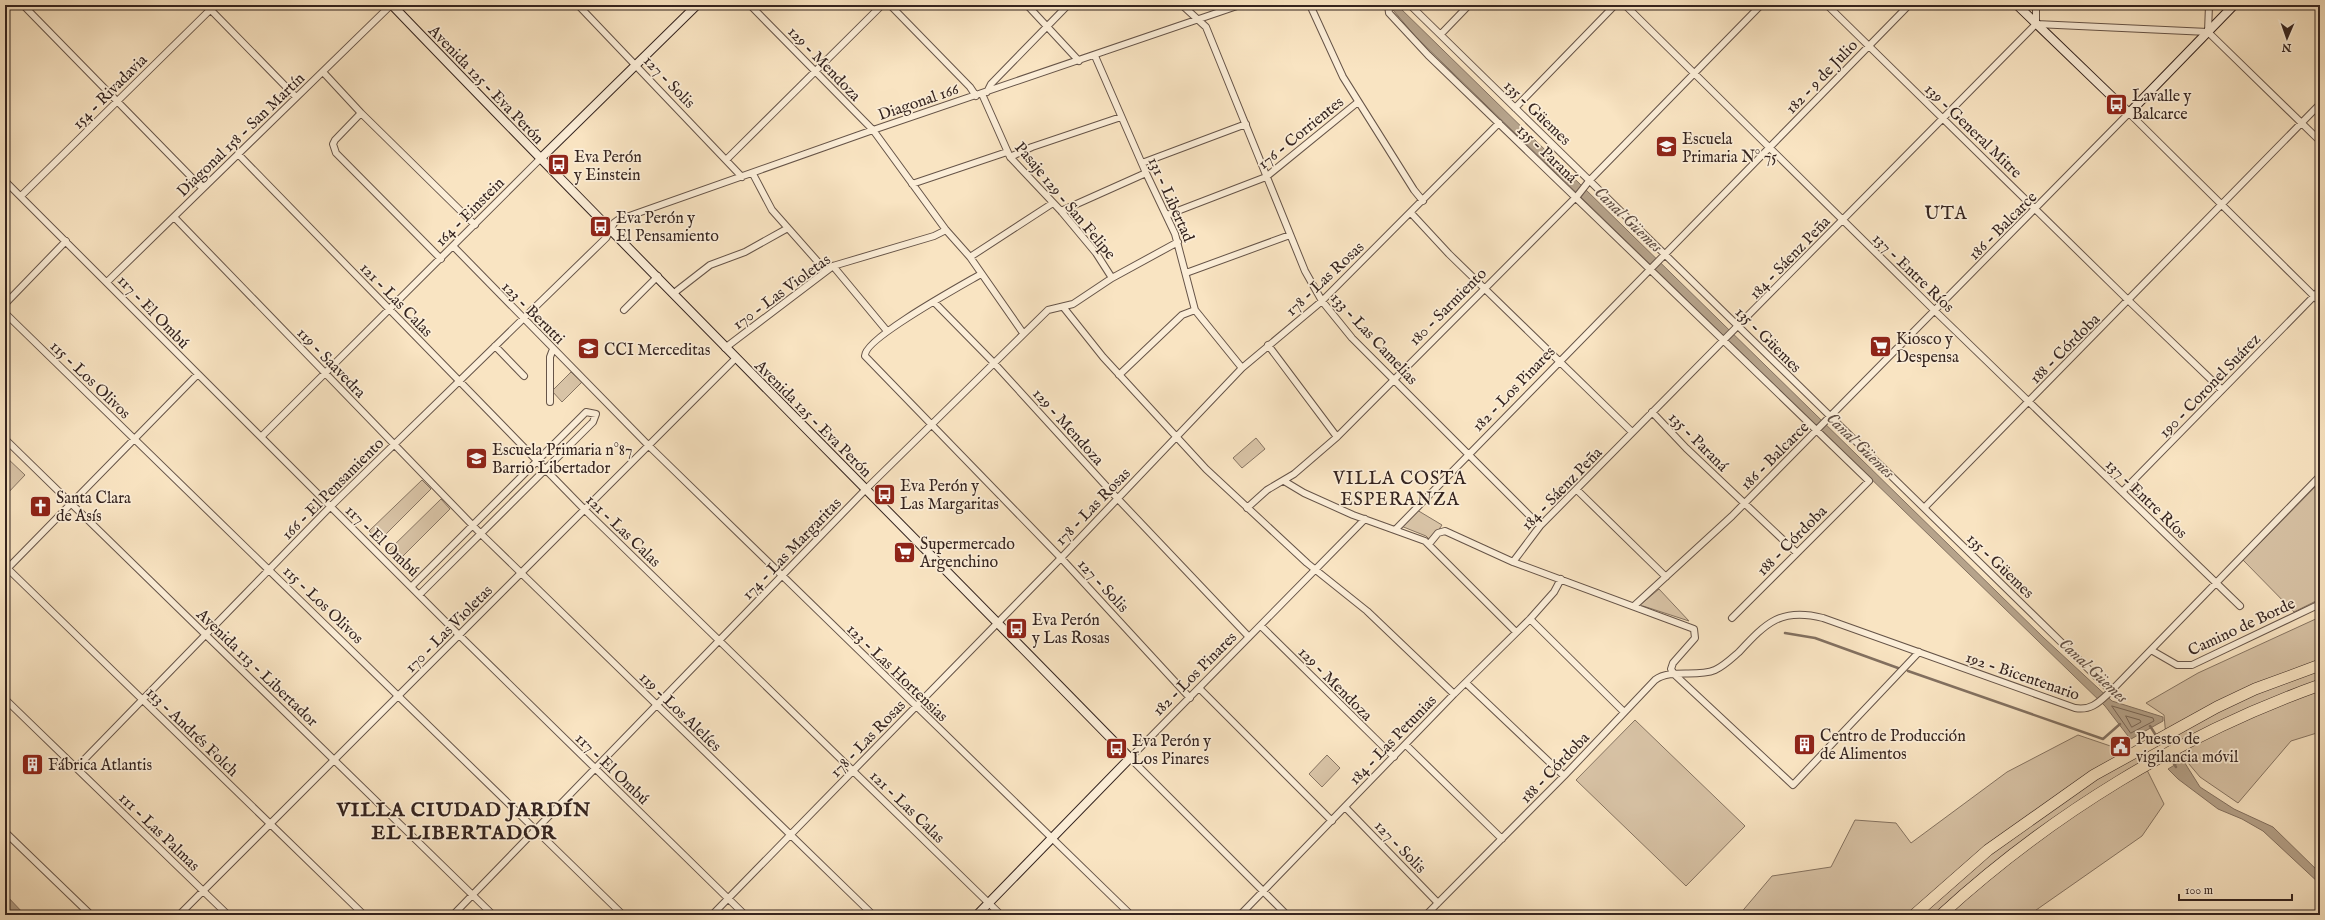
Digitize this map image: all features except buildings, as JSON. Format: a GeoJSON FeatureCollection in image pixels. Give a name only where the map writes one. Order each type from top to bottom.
{"type":"FeatureCollection","features":[{"type":"Feature","properties":{"kind":"highway"},"geometry":{"type":"LineString","coordinates":[[1914,915],[1983,854],[2028,820],[2094,775],[2166,737],[2217,707],[2255,690],[2320,666]]}},
{"type":"Feature","properties":{"kind":"highway"},"geometry":{"type":"LineString","coordinates":[[1941,915],[1963,895],[2041,833],[2145,766],[2235,720],[2320,686]]}},
{"type":"Feature","properties":{"kind":"street"},"geometry":{"type":"LineString","coordinates":[[22,5],[202,188]]}},
{"type":"Feature","properties":{"kind":"street","name":"Diagonal 158 - San Martín"},"geometry":{"type":"LineString","coordinates":[[107,282],[391,5]]}},
{"type":"Feature","properties":{"kind":"street","name":"Avenida 125 - Eva Perón"},"geometry":{"type":"LineString","coordinates":[[391,5],[540,159],[658,276],[735,359],[866,489],[1130,758],[1287,915]]}},
{"type":"Feature","properties":{"kind":"street","name":"127 - Solis"},"geometry":{"type":"LineString","coordinates":[[578,5],[636,64],[742,177]]}},
{"type":"Feature","properties":{"kind":"street","name":"164 - Einstein"},"geometry":{"type":"LineString","coordinates":[[261,437],[441,259],[452,246],[697,5]]}},
{"type":"Feature","properties":{"kind":"street","name":"129 - Mendoza"},"geometry":{"type":"LineString","coordinates":[[750,5],[873,130],[946,230],[970,257],[1023,333]]}},
{"type":"Feature","properties":{"kind":"street"},"geometry":{"type":"LineString","coordinates":[[726,159],[882,5]]}},
{"type":"Feature","properties":{"kind":"street","name":"Pasaje 129 - San Felipe"},"geometry":{"type":"LineString","coordinates":[[890,5],[982,94],[1008,154],[1061,211],[1096,253],[1112,278]]}},
{"type":"Feature","properties":{"kind":"street"},"geometry":{"type":"LineString","coordinates":[[1027,5],[1079,61]]}},
{"type":"Feature","properties":{"kind":"street"},"geometry":{"type":"LineString","coordinates":[[982,94],[1068,5]]}},
{"type":"Feature","properties":{"kind":"street","name":"133 - Las Camelias"},"geometry":{"type":"LineString","coordinates":[[1182,5],[1206,27],[1305,271],[1322,301],[1352,338],[1469,453],[1540,526]]}},
{"type":"Feature","properties":{"kind":"street","name":"Diagonal 166"},"geometry":{"type":"LineString","coordinates":[[610,229],[614,223],[629,215],[753,174],[873,130],[1095,56],[1240,5]]}},
{"type":"Feature","properties":{"kind":"street"},"geometry":{"type":"LineString","coordinates":[[1310,5],[1343,77],[1414,190],[1423,201]]}},
{"type":"Feature","properties":{"kind":"street","name":"135 - Paraná"},"geometry":{"type":"LineString","coordinates":[[1388,5],[1389,13],[1428,55],[1726,340],[1869,481]]}},
{"type":"Feature","properties":{"kind":"street","name":"135 - Güemes"},"geometry":{"type":"LineString","coordinates":[[1410,5],[1441,34],[1588,183],[1664,256],[1736,329],[1924,508],[2110,692]]}},
{"type":"Feature","properties":{"kind":"street"},"geometry":{"type":"LineString","coordinates":[[1441,34],[1469,5]]}},
{"type":"Feature","properties":{"kind":"street"},"geometry":{"type":"LineString","coordinates":[[1515,108],[1615,5]]}},
{"type":"Feature","properties":{"kind":"street","name":"137 - Entre Ríos"},"geometry":{"type":"LineString","coordinates":[[1624,5],[1935,311],[2240,606]]}},
{"type":"Feature","properties":{"kind":"street","name":"180 - Sarmiento"},"geometry":{"type":"LineString","coordinates":[[1247,508],[1267,490],[1284,481],[1337,437],[1576,196],[1761,5]]}},
{"type":"Feature","properties":{"kind":"street","name":"139 - General Mitre"},"geometry":{"type":"LineString","coordinates":[[1827,5],[2222,390]]}},
{"type":"Feature","properties":{"kind":"street","name":"182 - 9 de Julio"},"geometry":{"type":"LineString","coordinates":[[1650,268],[1664,256],[1909,5]]}},
{"type":"Feature","properties":{"kind":"street"},"geometry":{"type":"LineString","coordinates":[[2017,5],[2129,113],[2320,302]]}},
{"type":"Feature","properties":{"kind":"street"},"geometry":{"type":"LineString","coordinates":[[2036,5],[2036,24]]}},
{"type":"Feature","properties":{"kind":"street"},"geometry":{"type":"LineString","coordinates":[[2208,32],[2209,5]]}},
{"type":"Feature","properties":{"kind":"street"},"geometry":{"type":"LineString","coordinates":[[2129,113],[2234,5]]}},
{"type":"Feature","properties":{"kind":"street"},"geometry":{"type":"LineString","coordinates":[[210,7],[296,97]]}},
{"type":"Feature","properties":{"kind":"street","name":"154 - Rivadavia"},"geometry":{"type":"LineString","coordinates":[[21,196],[210,7]]}},
{"type":"Feature","properties":{"kind":"street"},"geometry":{"type":"LineString","coordinates":[[2036,24],[2208,32],[2320,141]]}},
{"type":"Feature","properties":{"kind":"street","name":"184 - Sáenz Peña"},"geometry":{"type":"LineString","coordinates":[[1513,562],[1540,526],[1652,412],[1726,340],[2036,24]]}},
{"type":"Feature","properties":{"kind":"street","name":"131 - Libertad"},"geometry":{"type":"LineString","coordinates":[[1095,56],[1178,242],[1195,310],[1242,368]]}},
{"type":"Feature","properties":{"kind":"street"},"geometry":{"type":"LineString","coordinates":[[323,72],[361,113],[475,225]]}},
{"type":"Feature","properties":{"kind":"street","name":"176 - Corrientes"},"geometry":{"type":"LineString","coordinates":[[1167,215],[1266,177],[1358,102]]}},
{"type":"Feature","properties":{"kind":"street","name":"188 - Córdoba"},"geometry":{"type":"LineString","coordinates":[[1924,508],[2129,301],[2320,104]]}},
{"type":"Feature","properties":{"kind":"street"},"geometry":{"type":"LineString","coordinates":[[361,113],[335,140],[333,144],[336,153],[441,259]]}},
{"type":"Feature","properties":{"kind":"street","name":"186 - Balcarce"},"geometry":{"type":"LineString","coordinates":[[1635,605],[1744,503],[1818,430],[2129,113]]}},
{"type":"Feature","properties":{"kind":"street"},"geometry":{"type":"LineString","coordinates":[[912,184],[1032,147],[1121,117]]}},
{"type":"Feature","properties":{"kind":"street","name":"178 - Las Rosas"},"geometry":{"type":"LineString","coordinates":[[712,915],[1061,558],[1242,368],[1322,301],[1499,123]]}},
{"type":"Feature","properties":{"kind":"street"},"geometry":{"type":"LineString","coordinates":[[1142,163],[1246,124]]}},
{"type":"Feature","properties":{"kind":"street","name":"121 - Las Calas"},"geometry":{"type":"LineString","coordinates":[[238,154],[584,509],[1001,915]]}},
{"type":"Feature","properties":{"kind":"street"},"geometry":{"type":"LineString","coordinates":[[1061,211],[1146,173]]}},
{"type":"Feature","properties":{"kind":"street"},"geometry":{"type":"LineString","coordinates":[[753,174],[769,206],[826,271]]}},
{"type":"Feature","properties":{"kind":"street","name":"117 - El Ombú"},"geometry":{"type":"LineString","coordinates":[[5,181],[594,769],[745,915]]}},
{"type":"Feature","properties":{"kind":"street"},"geometry":{"type":"LineString","coordinates":[[970,257],[1053,203]]}},
{"type":"Feature","properties":{"kind":"street"},"geometry":{"type":"LineString","coordinates":[[1411,213],[1449,254],[1632,432]]}},
{"type":"Feature","properties":{"kind":"street","name":"119 - Saavedra"},"geometry":{"type":"LineString","coordinates":[[174,217],[394,446],[473,525]]}},
{"type":"Feature","properties":{"kind":"street"},"geometry":{"type":"LineString","coordinates":[[674,293],[710,266],[745,252],[788,228]]}},
{"type":"Feature","properties":{"kind":"street","name":"166 - El Pensamiento"},"geometry":{"type":"LineString","coordinates":[[76,768],[330,507],[606,238],[610,229]]}},
{"type":"Feature","properties":{"kind":"street","name":"170 - Las Violetas"},"geometry":{"type":"LineString","coordinates":[[725,348],[833,266],[934,236],[946,230]]}},
{"type":"Feature","properties":{"kind":"street"},"geometry":{"type":"LineString","coordinates":[[1186,273],[1290,235]]}},
{"type":"Feature","properties":{"kind":"street"},"geometry":{"type":"LineString","coordinates":[[5,304],[66,242]]}},
{"type":"Feature","properties":{"kind":"street","name":"174 - Las Margaritas"},"geometry":{"type":"LineString","coordinates":[[453,915],[866,489],[932,426],[1023,333],[1048,310],[1064,308],[1073,304],[1112,278],[1178,242]]}},
{"type":"Feature","properties":{"kind":"street","name":"123 - Berutti"},"geometry":{"type":"LineString","coordinates":[[452,246],[522,319],[649,446]]}},
{"type":"Feature","properties":{"kind":"street"},"geometry":{"type":"LineString","coordinates":[[833,266],[887,331],[981,274]]}},
{"type":"Feature","properties":{"kind":"street","name":"182 - Los Pinares"},"geometry":{"type":"LineString","coordinates":[[1396,529],[1650,268]]}},
{"type":"Feature","properties":{"kind":"street"},"geometry":{"type":"LineString","coordinates":[[624,310],[658,276]]}},
{"type":"Feature","properties":{"kind":"street","name":"190 - Coronel Suárez"},"geometry":{"type":"LineString","coordinates":[[2122,492],[2320,290]]}},
{"type":"Feature","properties":{"kind":"street","name":"129 - Mendoza"},"geometry":{"type":"LineString","coordinates":[[934,302],[993,362],[1117,498],[1249,637]]}},
{"type":"Feature","properties":{"kind":"street"},"geometry":{"type":"LineString","coordinates":[[1064,308],[1077,327],[1176,438],[1247,508],[1315,570],[1367,611],[1454,694]]}},
{"type":"Feature","properties":{"kind":"street"},"geometry":{"type":"LineString","coordinates":[[1119,375],[1182,316],[1195,310]]}},
{"type":"Feature","properties":{"kind":"street","name":"115 - Los Olivos"},"geometry":{"type":"LineString","coordinates":[[5,313],[624,915]]}},
{"type":"Feature","properties":{"kind":"street","name":"127 - Solis"},"geometry":{"type":"LineString","coordinates":[[887,331],[865,353],[867,359],[1061,558],[1190,698]]}},
{"type":"Feature","properties":{"kind":"street"},"geometry":{"type":"LineString","coordinates":[[1268,345],[1337,437]]}},
{"type":"Feature","properties":{"kind":"street"},"geometry":{"type":"LineString","coordinates":[[495,346],[524,376]]}},
{"type":"Feature","properties":{"kind":"street"},"geometry":{"type":"LineString","coordinates":[[550,402],[550,357],[553,349]]}},
{"type":"Feature","properties":{"kind":"street","name":"170 - Las Violetas"},"geometry":{"type":"LineString","coordinates":[[179,915],[460,636],[584,509],[735,359]]}},
{"type":"Feature","properties":{"kind":"street"},"geometry":{"type":"LineString","coordinates":[[6,568],[73,504],[198,374]]}},
{"type":"Feature","properties":{"kind":"street"},"geometry":{"type":"LineString","coordinates":[[411,586],[538,462],[586,412],[596,414],[594,422],[420,595]]}},
{"type":"Feature","properties":{"kind":"street","name":"135 - Paraná"},"geometry":{"type":"LineString","coordinates":[[1652,412],[1797,553]]}},
{"type":"Feature","properties":{"kind":"street","name":"Avenida 113 - Libertador"},"geometry":{"type":"LineString","coordinates":[[5,439],[336,760],[493,915]]}},
{"type":"Feature","properties":{"kind":"street","name":"123 - Las Hortensias"},"geometry":{"type":"LineString","coordinates":[[649,446],[1131,915]]}},
{"type":"Feature","properties":{"kind":"street","name":"192 - Bicentenario"},"geometry":{"type":"LineString","coordinates":[[1674,674],[1703,673],[1722,667],[1768,623],[1793,614],[1823,618],[2075,708],[2087,709],[2098,704],[2110,692],[2320,476]]}},
{"type":"Feature","properties":{"kind":"street"},"geometry":{"type":"LineString","coordinates":[[1284,481],[1304,493],[1365,519],[1396,529],[1429,544],[1516,632]]}},
{"type":"Feature","properties":{"kind":"street","name":"188 - Córdoba"},"geometry":{"type":"LineString","coordinates":[[1732,618],[1869,481]]}},
{"type":"Feature","properties":{"kind":"street"},"geometry":{"type":"LineString","coordinates":[[1577,490],[1666,577]]}},
{"type":"Feature","properties":{"kind":"street","name":"182 - Los Pinares"},"geometry":{"type":"LineString","coordinates":[[977,915],[1365,519]]}},
{"type":"Feature","properties":{"kind":"street","name":"119 - Los Alelíes"},"geometry":{"type":"LineString","coordinates":[[473,525],[790,836],[873,915]]}},
{"type":"Feature","properties":{"kind":"street"},"geometry":{"type":"LineString","coordinates":[[1429,544],[1442,531],[1513,562],[1635,605],[1694,629],[1696,634],[1694,641],[1673,663],[1671,669],[1674,674],[1793,785],[1919,652]]}},
{"type":"Feature","properties":{"kind":"street","name":"113 - Andrés Folch"},"geometry":{"type":"LineString","coordinates":[[6,568],[364,915]]}},
{"type":"Feature","properties":{"kind":"street","name":"184 - Las Petunias"},"geometry":{"type":"LineString","coordinates":[[1240,915],[1454,694],[1530,619],[1554,592],[1561,579]]}},
{"type":"Feature","properties":{"kind":"street","name":"Camino de Borde"},"geometry":{"type":"LineString","coordinates":[[2151,650],[2177,665],[2192,664],[2320,604]]}},
{"type":"Feature","properties":{"kind":"street"},"geometry":{"type":"LineString","coordinates":[[1530,619],[1624,712]]}},
{"type":"Feature","properties":{"kind":"street","name":"129 - Mendoza"},"geometry":{"type":"LineString","coordinates":[[1261,626],[1394,757]]}},
{"type":"Feature","properties":{"kind":"street","name":"188 - Córdoba"},"geometry":{"type":"LineString","coordinates":[[1426,915],[1660,677],[1674,674]]}},
{"type":"Feature","properties":{"kind":"street"},"geometry":{"type":"LineString","coordinates":[[1466,683],[1564,776]]}},
{"type":"Feature","properties":{"kind":"street"},"geometry":{"type":"LineString","coordinates":[[1199,688],[1332,821]]}},
{"type":"Feature","properties":{"kind":"street","name":"111 - Las Palmas"},"geometry":{"type":"LineString","coordinates":[[5,699],[228,915]]}},
{"type":"Feature","properties":{"kind":"street"},"geometry":{"type":"LineString","coordinates":[[1406,745],[1502,839]]}},
{"type":"Feature","properties":{"kind":"street","name":"127 - Solis"},"geometry":{"type":"LineString","coordinates":[[1345,808],[1438,903]]}},
{"type":"Feature","properties":{"kind":"street"},"geometry":{"type":"LineString","coordinates":[[5,832],[91,915]]}},
{"type":"Feature","properties":{"kind":"shaded area"},"geometry":{"type":"Polygon","coordinates":[[[571,372],[582,382],[562,402],[552,391],[571,372]]]}},
{"type":"Feature","properties":{"kind":"shaded area"},"geometry":{"type":"Polygon","coordinates":[[[1256,438],[1265,449],[1242,468],[1233,458],[1256,438]]]}},
{"type":"Feature","properties":{"kind":"shaded area"},"geometry":{"type":"Polygon","coordinates":[[[5,456],[25,475],[5,496],[5,456]]]}},
{"type":"Feature","properties":{"kind":"shaded area"},"geometry":{"type":"Polygon","coordinates":[[[422,480],[431,489],[379,541],[369,531],[422,480]]]}},
{"type":"Feature","properties":{"kind":"shaded area"},"geometry":{"type":"Polygon","coordinates":[[[2320,482],[2320,599],[2294,612],[2243,560],[2320,482]]]}},
{"type":"Feature","properties":{"kind":"shaded area"},"geometry":{"type":"Polygon","coordinates":[[[441,499],[450,509],[398,561],[388,551],[441,499]]]}},
{"type":"Feature","properties":{"kind":"shaded area"},"geometry":{"type":"Polygon","coordinates":[[[1417,510],[1442,525],[1431,541],[1426,536],[1401,526],[1417,510]]]}},
{"type":"Feature","properties":{"kind":"shaded area"},"geometry":{"type":"Polygon","coordinates":[[[1659,589],[1689,621],[1640,605],[1659,589]]]}},
{"type":"Feature","properties":{"kind":"shaded area"},"geometry":{"type":"Polygon","coordinates":[[[2320,617],[2320,732],[2291,741],[2238,803],[2200,777],[2166,737],[2164,715],[2146,703],[2198,673],[2320,617]]]}},
{"type":"Feature","properties":{"kind":"shaded area"},"geometry":{"type":"Polygon","coordinates":[[[1635,720],[1745,826],[1686,886],[1576,780],[1635,720]]]}},
{"type":"Feature","properties":{"kind":"shaded area"},"geometry":{"type":"Polygon","coordinates":[[[2078,735],[2134,754],[2145,766],[2164,804],[2142,836],[2029,915],[1739,915],[1772,876],[1831,867],[1855,820],[1896,823],[1911,843],[2007,772],[2078,735]]]}},
{"type":"Feature","properties":{"kind":"shaded area"},"geometry":{"type":"Polygon","coordinates":[[[1327,755],[1340,768],[1322,787],[1309,774],[1327,755]]]}},
{"type":"Feature","properties":{"kind":"water","name":"Canal Güemes"},"geometry":{"type":"Polygon","coordinates":[[[1397,5],[2044,638],[2112,701],[2163,717],[2163,721],[2131,739],[2105,706],[1415,36],[1393,10],[1397,5]]]}},
{"type":"Feature","properties":{"kind":"water"},"geometry":{"type":"Polygon","coordinates":[[[2183,760],[2200,787],[2234,809],[2273,827],[2320,873],[2320,884],[2263,831],[2242,819],[2218,809],[2178,779],[2168,769],[2183,760]]]}},
{"type":"Feature","properties":{"kind":"water"},"geometry":{"type":"Polygon","coordinates":[[[5,894],[25,915],[5,914],[5,894]]]}},
{"type":"Feature","properties":{"kind":"waterway"},"geometry":{"type":"LineString","coordinates":[[1785,633],[1815,638],[1898,668]]}},
{"type":"Feature","properties":{"kind":"waterway"},"geometry":{"type":"LineString","coordinates":[[1908,671],[2103,739],[2120,724]]}},
{"type":"Feature","properties":{"kind":"waterway","name":"Canal Güemes"},"geometry":{"type":"LineString","coordinates":[[2150,726],[2157,737]]}},
{"type":"Feature","properties":{"kind":"waterway","name":"Canal Güemes"},"geometry":{"type":"LineString","coordinates":[[2169,756],[2176,767]]}},
{"type":"Feature","properties":{"kind":"place","name":"Lavalle y Balcarce"},"geometry":{"type":"Point","coordinates":[2116,104]}},
{"type":"Feature","properties":{"kind":"place","name":"Escuela Primaria N° 75"},"geometry":{"type":"Point","coordinates":[1667,147]}},
{"type":"Feature","properties":{"kind":"place","name":"Eva Perón y Einstein"},"geometry":{"type":"Point","coordinates":[559,165]}},
{"type":"Feature","properties":{"kind":"place","name":"Eva Perón y El Pensamiento"},"geometry":{"type":"Point","coordinates":[601,226]}},
{"type":"Feature","properties":{"kind":"place","name":"Kiosco y Despensa"},"geometry":{"type":"Point","coordinates":[1881,347]}},
{"type":"Feature","properties":{"kind":"place","name":"CCI Merceditas"},"geometry":{"type":"Point","coordinates":[589,349]}},
{"type":"Feature","properties":{"kind":"place","name":"Escuela Primaria n°87 Barrio Libertador"},"geometry":{"type":"Point","coordinates":[476,458]}},
{"type":"Feature","properties":{"kind":"place","name":"Eva Perón y Las Margaritas"},"geometry":{"type":"Point","coordinates":[885,494]}},
{"type":"Feature","properties":{"kind":"place","name":"Santa Clara de Asís"},"geometry":{"type":"Point","coordinates":[41,506]}},
{"type":"Feature","properties":{"kind":"place","name":"Supermercado Argenchino"},"geometry":{"type":"Point","coordinates":[905,552]}},
{"type":"Feature","properties":{"kind":"place","name":"Eva Perón y Las Rosas"},"geometry":{"type":"Point","coordinates":[1016,628]}},
{"type":"Feature","properties":{"kind":"place","name":"Centro de Producción de Alimentos"},"geometry":{"type":"Point","coordinates":[1805,744]}},
{"type":"Feature","properties":{"kind":"place","name":"Puesto de vigilancia móvil"},"geometry":{"type":"Point","coordinates":[2121,747]}},
{"type":"Feature","properties":{"kind":"place","name":"Eva Perón y Los Pinares"},"geometry":{"type":"Point","coordinates":[1117,749]}},
{"type":"Feature","properties":{"kind":"place","name":"Fábrica Atlantis"},"geometry":{"type":"Point","coordinates":[33,764]}},
{"type":"Feature","properties":{"kind":"district","name":"UTA"},"geometry":{"type":"Point","coordinates":[1946,213]}},
{"type":"Feature","properties":{"kind":"district","name":"VILLA COSTA ESPERANZA"},"geometry":{"type":"Point","coordinates":[1400,488]}},
{"type":"Feature","properties":{"kind":"district","name":"VILLA CIUDAD JARDÍN EL LIBERTADOR"},"geometry":{"type":"Point","coordinates":[464,820]}}]}
